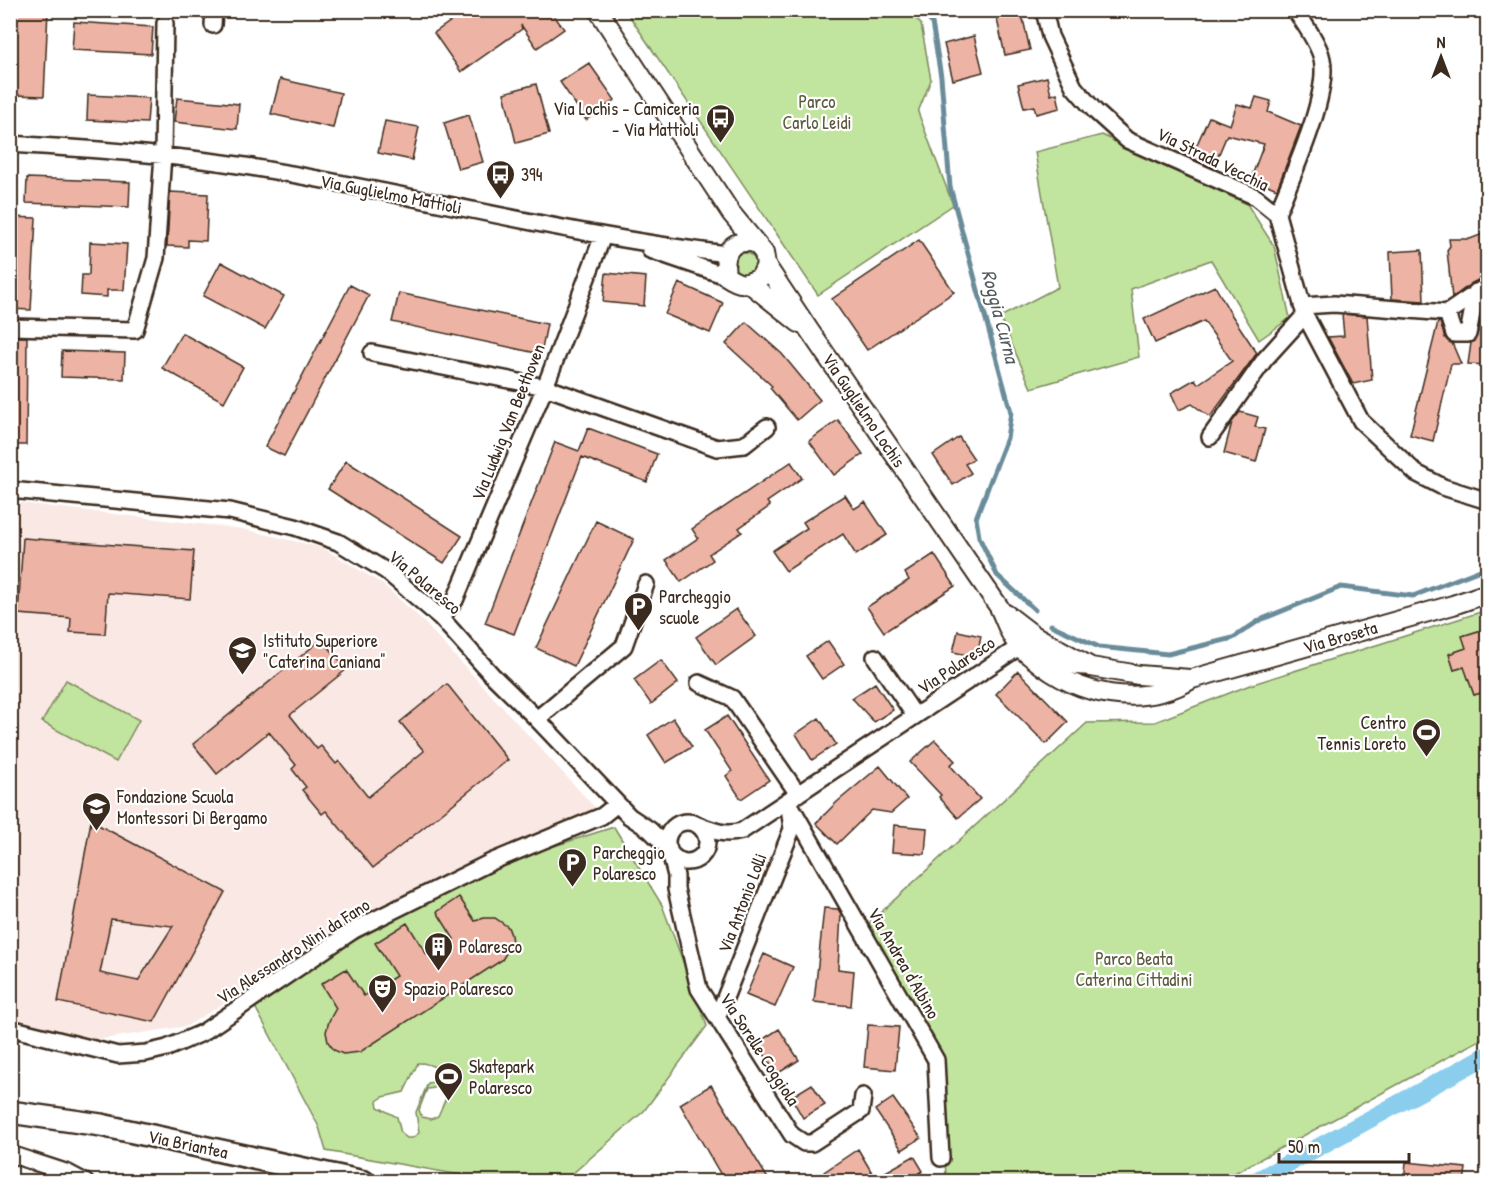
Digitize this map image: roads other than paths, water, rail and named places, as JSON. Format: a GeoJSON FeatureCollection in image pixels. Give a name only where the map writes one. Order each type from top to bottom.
{"type":"FeatureCollection","features":[{"type":"Feature","properties":{"kind":"main road","name":"Via Briantea"},"geometry":{"type":"LineString","coordinates":[[12,1111],[101,1125],[363,1182]]}},
{"type":"Feature","properties":{"kind":"street","name":"Via Guglielmo Lochis"},"geometry":{"type":"LineString","coordinates":[[598,10],[731,213],[764,253],[766,265],[808,330],[999,607],[1026,641]]}},
{"type":"Feature","properties":{"kind":"street","name":"Via Strada Vecchia"},"geometry":{"type":"LineString","coordinates":[[1044,10],[1050,36],[1074,87],[1095,111],[1128,140],[1256,197],[1277,214],[1304,310],[1361,421],[1416,473],[1443,487],[1488,501]]}},
{"type":"Feature","properties":{"kind":"street"},"geometry":{"type":"LineString","coordinates":[[1277,214],[1313,120],[1323,77],[1322,58],[1295,10]]}},
{"type":"Feature","properties":{"kind":"street"},"geometry":{"type":"LineString","coordinates":[[10,327],[135,330],[156,258],[163,154],[165,23]]}},
{"type":"Feature","properties":{"kind":"street","name":"Via Guglielmo Mattioli"},"geometry":{"type":"LineString","coordinates":[[10,144],[163,154],[247,166],[619,239],[730,250],[746,241],[756,243]]}},
{"type":"Feature","properties":{"kind":"street","name":"Via Guglielmo Lochis"},"geometry":{"type":"LineString","coordinates":[[730,250],[731,213]]}},
{"type":"Feature","properties":{"kind":"street","name":"Via Ludwig Van Beethoven"},"geometry":{"type":"LineString","coordinates":[[441,618],[455,600],[545,387],[603,236]]}},
{"type":"Feature","properties":{"kind":"street","name":"Via Guglielmo Mattioli"},"geometry":{"type":"LineString","coordinates":[[619,239],[726,276],[739,284],[748,283],[808,330]]}},
{"type":"Feature","properties":{"kind":"street"},"geometry":{"type":"LineString","coordinates":[[726,276],[725,263],[730,250]]}},
{"type":"Feature","properties":{"kind":"street"},"geometry":{"type":"LineString","coordinates":[[748,283],[760,278],[766,265]]}},
{"type":"Feature","properties":{"kind":"street"},"geometry":{"type":"LineString","coordinates":[[1447,312],[1454,334],[1468,334],[1482,288]]}},
{"type":"Feature","properties":{"kind":"street"},"geometry":{"type":"LineString","coordinates":[[1210,437],[1265,359],[1304,310],[1334,304],[1447,312],[1482,288]]}},
{"type":"Feature","properties":{"kind":"street"},"geometry":{"type":"LineString","coordinates":[[372,353],[545,387],[717,448],[744,445],[767,427]]}},
{"type":"Feature","properties":{"kind":"street","name":"Via Polaresco"},"geometry":{"type":"LineString","coordinates":[[10,490],[230,511],[295,527],[338,542],[386,571],[441,618],[492,675],[617,804],[629,816],[650,830],[673,856],[683,862],[698,860]]}},
{"type":"Feature","properties":{"kind":"street"},"geometry":{"type":"LineString","coordinates":[[537,719],[624,646],[646,584]]}},
{"type":"Feature","properties":{"kind":"street","name":"Via Broseta"},"geometry":{"type":"LineString","coordinates":[[1026,641],[1048,671],[1072,683],[1095,692],[1142,695],[1176,688],[1192,679],[1488,593]]}},
{"type":"Feature","properties":{"kind":"street","name":"Via Polaresco"},"geometry":{"type":"LineString","coordinates":[[742,831],[1026,641]]}},
{"type":"Feature","properties":{"kind":"street","name":"Via Broseta"},"geometry":{"type":"LineString","coordinates":[[1026,641],[1091,667],[1139,675],[1192,679]]}},
{"type":"Feature","properties":{"kind":"street","name":"Via Polaresco"},"geometry":{"type":"LineString","coordinates":[[875,657],[915,716]]}},
{"type":"Feature","properties":{"kind":"street"},"geometry":{"type":"LineString","coordinates":[[699,683],[732,698],[793,797]]}},
{"type":"Feature","properties":{"kind":"street","name":"Via Antonio Lolli"},"geometry":{"type":"LineString","coordinates":[[717,1018],[792,829],[793,797]]}},
{"type":"Feature","properties":{"kind":"street","name":"Via Andrea d'Albino"},"geometry":{"type":"LineString","coordinates":[[793,797],[936,1060],[941,1158]]}},
{"type":"Feature","properties":{"kind":"street","name":"Via Alessandro Nini da Fano"},"geometry":{"type":"LineString","coordinates":[[10,1028],[117,1055],[146,1053],[167,1048],[202,1033],[354,930],[491,862],[602,816],[617,804]]}},
{"type":"Feature","properties":{"kind":"street"},"geometry":{"type":"LineString","coordinates":[[636,821],[658,827],[690,824],[718,833],[730,834],[742,831]]}},
{"type":"Feature","properties":{"kind":"street"},"geometry":{"type":"LineString","coordinates":[[669,850],[669,835],[672,829],[690,824],[705,832],[707,839],[706,849],[698,860]]}},
{"type":"Feature","properties":{"kind":"street"},"geometry":{"type":"LineString","coordinates":[[676,889],[684,871],[742,831]]}},
{"type":"Feature","properties":{"kind":"street","name":"Via Sorelle Coggiola"},"geometry":{"type":"LineString","coordinates":[[669,850],[699,989],[792,1135],[804,1143],[812,1143],[861,1111],[863,1096]]}},
{"type":"Feature","properties":{"kind":"street"},"geometry":{"type":"LineString","coordinates":[[10,1154],[68,1173],[84,1182]]}},
{"type":"Feature","properties":{"kind":"waterway","name":"Roggia Curna"},"geometry":{"type":"LineString","coordinates":[[921,10],[932,23],[941,77],[950,187],[1011,412],[1007,438],[976,518],[979,537],[997,575],[1035,610]]}},
{"type":"Feature","properties":{"kind":"waterway","name":"Roggia Curna"},"geometry":{"type":"LineString","coordinates":[[1051,625],[1099,647],[1168,654],[1233,638],[1260,620],[1341,587],[1413,596],[1488,567]]}},
{"type":"Feature","properties":{"kind":"waterway"},"geometry":{"type":"LineString","coordinates":[[1254,1182],[1488,1055]]}},
{"type":"Feature","properties":{"kind":"place","name":"Via Lochis - Camiceria - Via Mattioli"},"geometry":{"type":"Point","coordinates":[720,144]}},
{"type":"Feature","properties":{"kind":"place","name":"394"},"geometry":{"type":"Point","coordinates":[500,200]}},
{"type":"Feature","properties":{"kind":"place","name":"Parcheggio scuole"},"geometry":{"type":"Point","coordinates":[638,632]}},
{"type":"Feature","properties":{"kind":"place","name":"Istituto Superiore \"Caterina Caniana\""},"geometry":{"type":"Point","coordinates":[242,676]}},
{"type":"Feature","properties":{"kind":"place","name":"Centro Tennis Loreto"},"geometry":{"type":"Point","coordinates":[1427,758]}},
{"type":"Feature","properties":{"kind":"place","name":"Fondazione Scuola Montessori Di Bergamo"},"geometry":{"type":"Point","coordinates":[96,832]}},
{"type":"Feature","properties":{"kind":"place","name":"Parcheggio Polaresco"},"geometry":{"type":"Point","coordinates":[572,888]}},
{"type":"Feature","properties":{"kind":"place","name":"Polaresco"},"geometry":{"type":"Point","coordinates":[438,972]}},
{"type":"Feature","properties":{"kind":"place","name":"Spazio Polaresco"},"geometry":{"type":"Point","coordinates":[383,1014]}},
{"type":"Feature","properties":{"kind":"place","name":"Skatepark Polaresco"},"geometry":{"type":"Point","coordinates":[448,1102]}},
{"type":"Feature","properties":{"kind":"park label","name":"Parco Carlo Leidi"},"geometry":{"type":"Point","coordinates":[817,111]}},
{"type":"Feature","properties":{"kind":"park label","name":"Parco Beata Caterina Cittadini"},"geometry":{"type":"Point","coordinates":[1134,968]}}]}
